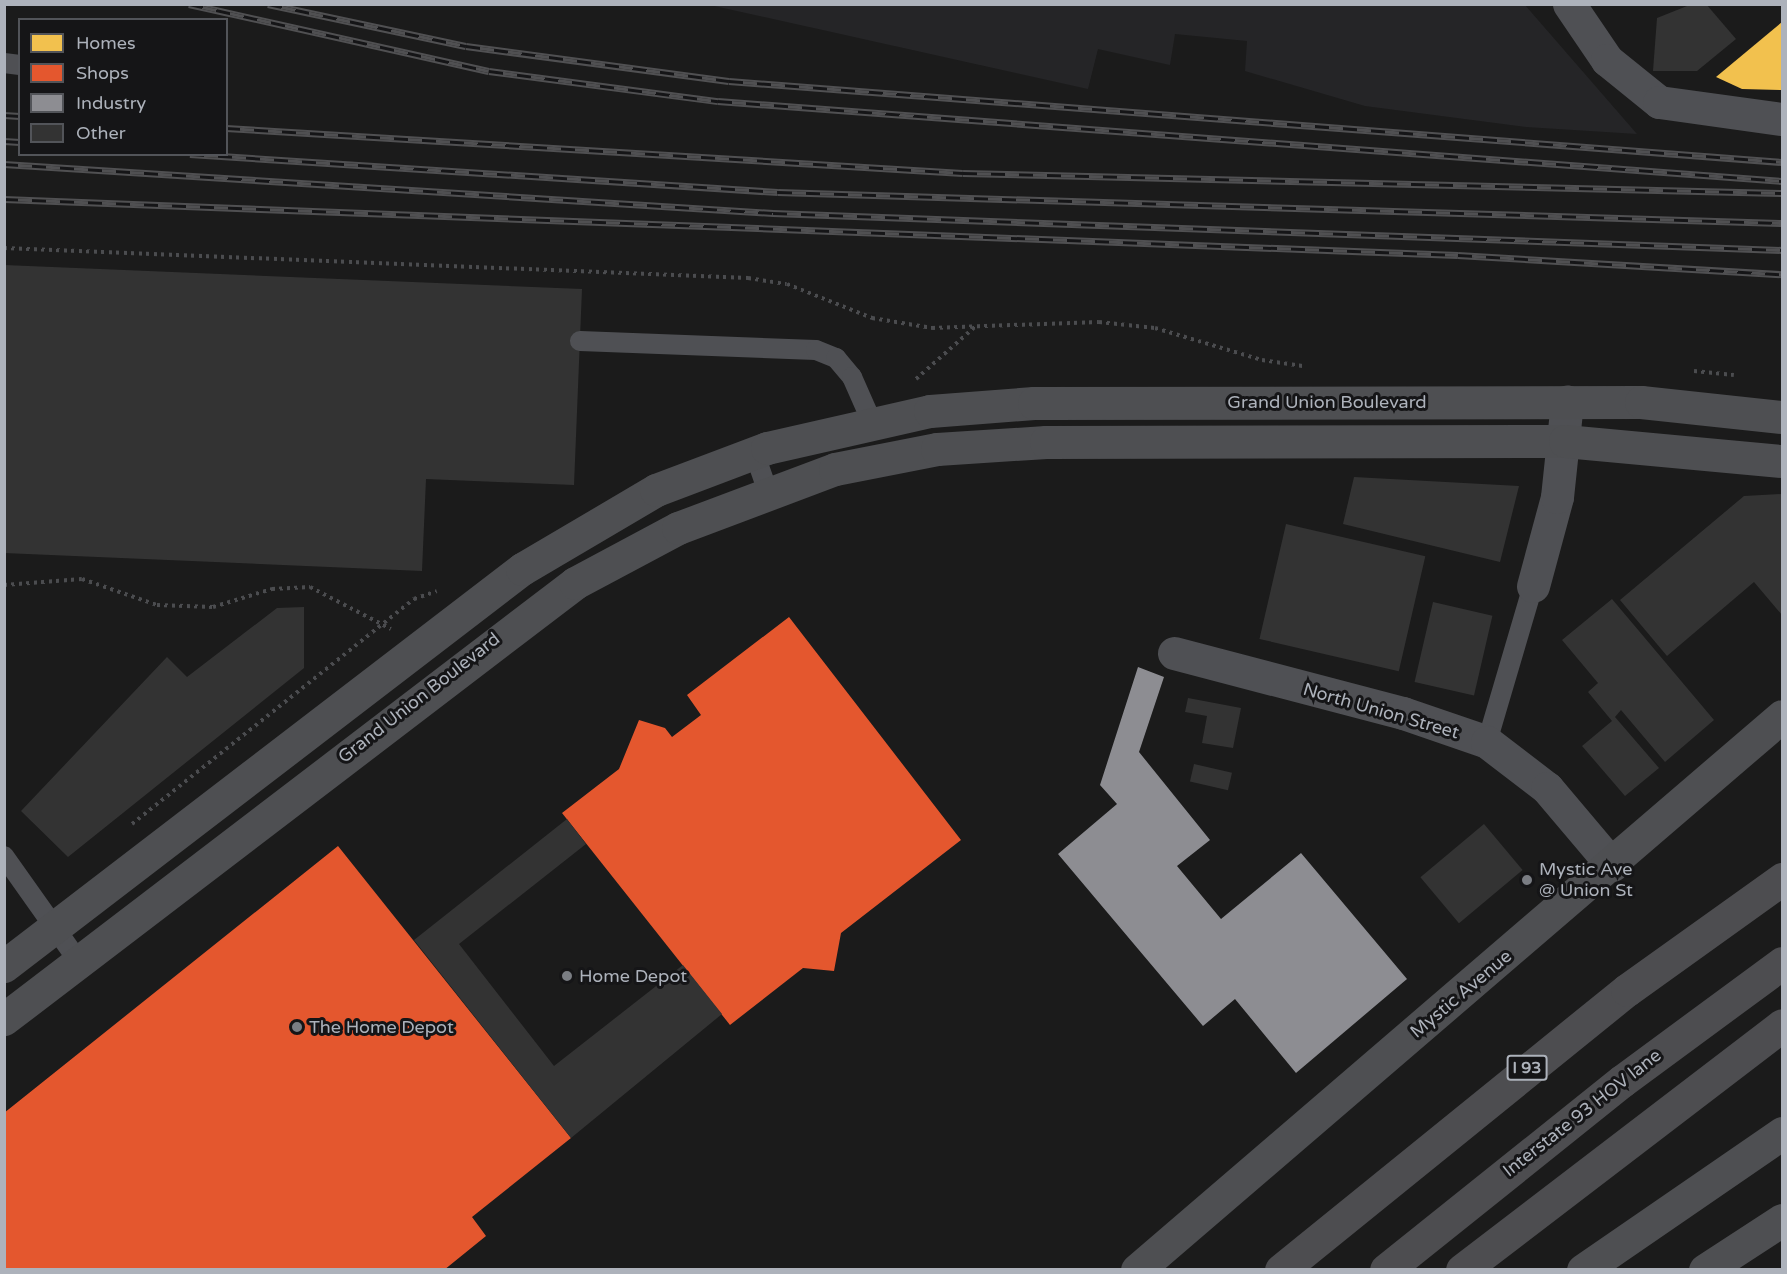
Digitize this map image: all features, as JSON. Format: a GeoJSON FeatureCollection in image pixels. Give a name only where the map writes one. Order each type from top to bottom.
{"type":"FeatureCollection","features":[{"type":"Feature","properties":{"kind":"highway","name":"I 93"},"geometry":{"type":"LineString","coordinates":[[1281,1269],[1617,997],[1782,879]]}},
{"type":"Feature","properties":{"kind":"highway","name":"Interstate 93 HOV lane"},"geometry":{"type":"LineString","coordinates":[[1386,1269],[1622,1080],[1782,963]]}},
{"type":"Feature","properties":{"kind":"highway"},"geometry":{"type":"LineString","coordinates":[[1462,1269],[1782,1025]]}},
{"type":"Feature","properties":{"kind":"highway"},"geometry":{"type":"LineString","coordinates":[[1473,1269],[1537,1210]]}},
{"type":"Feature","properties":{"kind":"street"},"geometry":{"type":"LineString","coordinates":[[1569,4],[1607,60],[1659,102],[1782,119]]}},
{"type":"Feature","properties":{"kind":"street"},"geometry":{"type":"LineString","coordinates":[[1533,586],[1565,441],[1567,402]]}},
{"type":"Feature","properties":{"kind":"street","name":"Grand Union Boulevard"},"geometry":{"type":"LineString","coordinates":[[4,966],[420,644],[522,570],[608,516],[656,490],[754,452],[871,420],[1034,403],[1567,402],[1700,405],[1782,417]]}},
{"type":"Feature","properties":{"kind":"street"},"geometry":{"type":"LineString","coordinates":[[871,420],[880,459]]}},
{"type":"Feature","properties":{"kind":"street","name":"Grand Union Boulevard"},"geometry":{"type":"LineString","coordinates":[[4,1019],[575,583],[678,528],[768,492],[880,459],[1046,442],[1565,441],[1782,461]]}},
{"type":"Feature","properties":{"kind":"street","name":"North Union Street"},"geometry":{"type":"LineString","coordinates":[[1173,653],[1403,713],[1487,742],[1547,788],[1612,865]]}},
{"type":"Feature","properties":{"kind":"street","name":"Mystic Avenue"},"geometry":{"type":"LineString","coordinates":[[1137,1269],[1612,865],[1713,772],[1782,716]]}},
{"type":"Feature","properties":{"kind":"street"},"geometry":{"type":"LineString","coordinates":[[1713,772],[1782,741]]}},
{"type":"Feature","properties":{"kind":"street"},"geometry":{"type":"LineString","coordinates":[[1583,1269],[1782,1133]]}},
{"type":"Feature","properties":{"kind":"street"},"geometry":{"type":"LineString","coordinates":[[1705,1269],[1782,1220]]}},
{"type":"Feature","properties":{"kind":"lane"},"geometry":{"type":"LineString","coordinates":[[580,341],[816,350],[836,358],[852,377],[871,420]]}},
{"type":"Feature","properties":{"kind":"lane"},"geometry":{"type":"LineString","coordinates":[[754,452],[768,492]]}},
{"type":"Feature","properties":{"kind":"lane"},"geometry":{"type":"LineString","coordinates":[[1487,742],[1533,586]]}},
{"type":"Feature","properties":{"kind":"lane"},"geometry":{"type":"LineString","coordinates":[[4,856],[79,962]]}},
{"type":"Feature","properties":{"kind":"path"},"geometry":{"type":"LineString","coordinates":[[4,248],[748,278],[787,284],[872,318],[932,328],[978,324],[1099,322],[1155,328],[1262,360]]}},
{"type":"Feature","properties":{"kind":"path"},"geometry":{"type":"LineString","coordinates":[[911,383],[978,324]]}},
{"type":"Feature","properties":{"kind":"path"},"geometry":{"type":"LineString","coordinates":[[4,585],[82,579],[157,605],[213,607],[272,589],[310,587],[420,644]]}},
{"type":"Feature","properties":{"kind":"shaded area"},"geometry":{"type":"Polygon","coordinates":[[[710,5],[1525,5],[1637,134],[1526,127],[1365,106],[1245,71],[1247,41],[1175,34],[1170,65],[1098,49],[1088,89],[710,5]]]}},
{"type":"Feature","properties":{"kind":"building: Homes"},"geometry":{"type":"Polygon","coordinates":[[[1782,22],[1782,90],[1742,89],[1716,77],[1782,22]]]}},
{"type":"Feature","properties":{"kind":"building: Shops"},"geometry":{"type":"Polygon","coordinates":[[[789,617],[961,840],[841,933],[834,971],[803,968],[730,1025],[562,813],[619,769],[639,720],[665,728],[672,737],[701,715],[687,695],[789,617]]]}},
{"type":"Feature","properties":{"kind":"building: Shops","name":"The Home Depot"},"geometry":{"type":"Polygon","coordinates":[[[338,846],[571,1138],[472,1217],[486,1236],[444,1270],[4,1270],[4,1113],[338,846]]]}},
{"type":"Feature","properties":{"kind":"building: Industry"},"geometry":{"type":"Polygon","coordinates":[[[1138,667],[1164,677],[1139,752],[1210,840],[1177,866],[1221,919],[1301,853],[1407,979],[1296,1073],[1235,999],[1203,1026],[1058,854],[1117,804],[1100,785],[1138,667]]]}},
{"type":"Feature","properties":{"kind":"building: Other"},"geometry":{"type":"Polygon","coordinates":[[[1692,4],[1706,4],[1736,39],[1697,71],[1653,71],[1657,18],[1692,4]]]}},
{"type":"Feature","properties":{"kind":"building: Other"},"geometry":{"type":"Polygon","coordinates":[[[4,265],[582,289],[574,485],[426,479],[422,571],[4,553],[4,265]]]}},
{"type":"Feature","properties":{"kind":"building: Other"},"geometry":{"type":"Polygon","coordinates":[[[1354,477],[1519,486],[1500,562],[1343,524],[1354,477]]]}},
{"type":"Feature","properties":{"kind":"building: Other"},"geometry":{"type":"Polygon","coordinates":[[[1782,494],[1782,615],[1754,582],[1667,656],[1620,600],[1744,496],[1782,494]]]}},
{"type":"Feature","properties":{"kind":"building: Other"},"geometry":{"type":"Polygon","coordinates":[[[1286,524],[1425,556],[1399,671],[1259,639],[1286,524]]]}},
{"type":"Feature","properties":{"kind":"building: Other"},"geometry":{"type":"Polygon","coordinates":[[[1612,599],[1714,720],[1665,762],[1621,710],[1615,717],[1659,768],[1625,796],[1582,746],[1612,721],[1588,692],[1598,683],[1562,640],[1612,599]]]}},
{"type":"Feature","properties":{"kind":"building: Other"},"geometry":{"type":"Polygon","coordinates":[[[1433,602],[1492,616],[1474,696],[1415,682],[1433,602]]]}},
{"type":"Feature","properties":{"kind":"building: Other"},"geometry":{"type":"Polygon","coordinates":[[[304,607],[304,668],[68,857],[21,811],[167,657],[187,677],[277,608],[304,607]]]}},
{"type":"Feature","properties":{"kind":"building: Other"},"geometry":{"type":"Polygon","coordinates":[[[1188,698],[1241,708],[1233,748],[1202,743],[1207,716],[1185,712],[1188,698]]]}},
{"type":"Feature","properties":{"kind":"building: Other"},"geometry":{"type":"Polygon","coordinates":[[[1194,764],[1232,773],[1228,790],[1190,782],[1194,764]]]}},
{"type":"Feature","properties":{"kind":"building: Other"},"geometry":{"type":"Polygon","coordinates":[[[567,819],[586,844],[459,944],[554,1066],[683,965],[722,1014],[571,1138],[414,940],[567,819]]]}},
{"type":"Feature","properties":{"kind":"building: Other"},"geometry":{"type":"Polygon","coordinates":[[[1484,824],[1523,870],[1459,923],[1420,877],[1484,824]]]}},
{"type":"Feature","properties":{"kind":"railway"},"geometry":{"type":"LineString","coordinates":[[189,4],[489,71],[718,101],[1782,181]]}},
{"type":"Feature","properties":{"kind":"railway"},"geometry":{"type":"LineString","coordinates":[[268,4],[466,46],[729,81],[1782,162]]}},
{"type":"Feature","properties":{"kind":"railway"},"geometry":{"type":"LineString","coordinates":[[4,115],[18,116]]}},
{"type":"Feature","properties":{"kind":"railway"},"geometry":{"type":"LineString","coordinates":[[228,128],[963,173],[1782,193]]}},
{"type":"Feature","properties":{"kind":"railway"},"geometry":{"type":"LineString","coordinates":[[4,141],[18,142]]}},
{"type":"Feature","properties":{"kind":"railway"},"geometry":{"type":"LineString","coordinates":[[221,156],[778,192],[1782,223]]}},
{"type":"Feature","properties":{"kind":"railway"},"geometry":{"type":"LineString","coordinates":[[4,164],[773,213],[1782,250]]}},
{"type":"Feature","properties":{"kind":"railway"},"geometry":{"type":"LineString","coordinates":[[4,199],[1458,255],[1782,274]]}},
{"type":"Feature","properties":{"kind":"place","name":"Mystic Ave @ Union St"},"geometry":{"type":"Point","coordinates":[1527,880]}},
{"type":"Feature","properties":{"kind":"place","name":"Home Depot"},"geometry":{"type":"Point","coordinates":[567,976]}},
{"type":"Feature","properties":{"kind":"place","name":"The Home Depot"},"geometry":{"type":"Point","coordinates":[297,1027]}}]}
